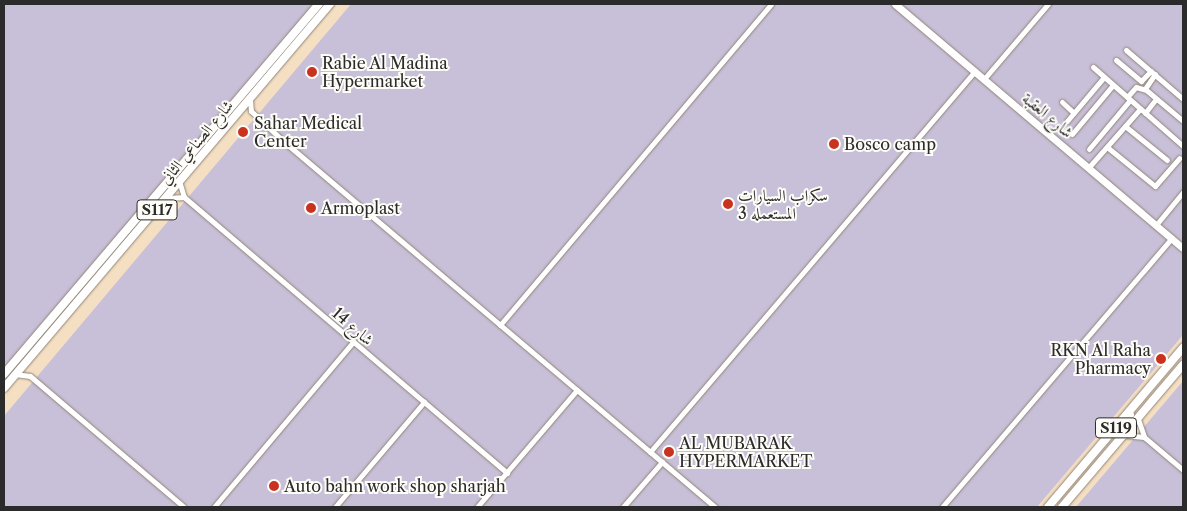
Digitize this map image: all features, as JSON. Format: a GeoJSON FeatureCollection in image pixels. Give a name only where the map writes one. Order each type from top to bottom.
{"type":"FeatureCollection","features":[{"type":"Feature","properties":{"kind":"main road","name":"شارع الصناعي الثاني"},"geometry":{"type":"LineString","coordinates":[[4,374],[319,4]]}},
{"type":"Feature","properties":{"kind":"main road","name":"شارع الصناعي الثاني"},"geometry":{"type":"LineString","coordinates":[[4,388],[180,184],[330,4]]}},
{"type":"Feature","properties":{"kind":"main road","name":"S119"},"geometry":{"type":"LineString","coordinates":[[1048,507],[1183,348]]}},
{"type":"Feature","properties":{"kind":"main road","name":"S119"},"geometry":{"type":"LineString","coordinates":[[1062,507],[1183,365]]}},
{"type":"Feature","properties":{"kind":"main road"},"geometry":{"type":"LineString","coordinates":[[1124,435],[1122,430],[1130,411]]}},
{"type":"Feature","properties":{"kind":"main road"},"geometry":{"type":"LineString","coordinates":[[1080,485],[1093,463],[1090,458]]}},
{"type":"Feature","properties":{"kind":"street"},"geometry":{"type":"LineString","coordinates":[[500,325],[771,4]]}},
{"type":"Feature","properties":{"kind":"street","name":"شارع العقبة"},"geometry":{"type":"LineString","coordinates":[[895,4],[904,6],[975,72],[1183,248]]}},
{"type":"Feature","properties":{"kind":"street"},"geometry":{"type":"LineString","coordinates":[[984,79],[1048,4]]}},
{"type":"Feature","properties":{"kind":"street"},"geometry":{"type":"LineString","coordinates":[[1126,50],[1183,99]]}},
{"type":"Feature","properties":{"kind":"street"},"geometry":{"type":"LineString","coordinates":[[1116,60],[1141,81],[1153,72]]}},
{"type":"Feature","properties":{"kind":"street"},"geometry":{"type":"LineString","coordinates":[[1093,68],[1183,146]]}},
{"type":"Feature","properties":{"kind":"street"},"geometry":{"type":"LineString","coordinates":[[650,452],[975,72]]}},
{"type":"Feature","properties":{"kind":"street"},"geometry":{"type":"LineString","coordinates":[[1146,90],[1153,72]]}},
{"type":"Feature","properties":{"kind":"street"},"geometry":{"type":"LineString","coordinates":[[1067,121],[1104,77]]}},
{"type":"Feature","properties":{"kind":"street"},"geometry":{"type":"LineString","coordinates":[[1072,134],[1113,85]]}},
{"type":"Feature","properties":{"kind":"street"},"geometry":{"type":"LineString","coordinates":[[1089,149],[1136,88],[1146,90],[1183,120]]}},
{"type":"Feature","properties":{"kind":"street"},"geometry":{"type":"LineString","coordinates":[[250,99],[254,114]]}},
{"type":"Feature","properties":{"kind":"street"},"geometry":{"type":"LineString","coordinates":[[1089,167],[1125,126],[1156,99]]}},
{"type":"Feature","properties":{"kind":"street"},"geometry":{"type":"LineString","coordinates":[[1062,102],[1074,113]]}},
{"type":"Feature","properties":{"kind":"street"},"geometry":{"type":"LineString","coordinates":[[1081,105],[1090,113]]}},
{"type":"Feature","properties":{"kind":"street"},"geometry":{"type":"LineString","coordinates":[[239,112],[254,114],[715,507]]}},
{"type":"Feature","properties":{"kind":"street"},"geometry":{"type":"LineString","coordinates":[[1125,126],[1167,160]]}},
{"type":"Feature","properties":{"kind":"street"},"geometry":{"type":"LineString","coordinates":[[1107,127],[1117,135]]}},
{"type":"Feature","properties":{"kind":"street"},"geometry":{"type":"LineString","coordinates":[[1107,147],[1155,186],[1179,158]]}},
{"type":"Feature","properties":{"kind":"street"},"geometry":{"type":"LineString","coordinates":[[168,198],[184,197],[180,184]]}},
{"type":"Feature","properties":{"kind":"street"},"geometry":{"type":"LineString","coordinates":[[1156,224],[1183,192]]}},
{"type":"Feature","properties":{"kind":"street","name":"شارع 14"},"geometry":{"type":"LineString","coordinates":[[184,197],[507,473]]}},
{"type":"Feature","properties":{"kind":"street"},"geometry":{"type":"LineString","coordinates":[[942,507],[1172,238]]}},
{"type":"Feature","properties":{"kind":"street"},"geometry":{"type":"LineString","coordinates":[[214,507],[353,342]]}},
{"type":"Feature","properties":{"kind":"street"},"geometry":{"type":"LineString","coordinates":[[26,362],[30,376]]}},
{"type":"Feature","properties":{"kind":"street"},"geometry":{"type":"LineString","coordinates":[[15,374],[30,376],[184,507]]}},
{"type":"Feature","properties":{"kind":"street"},"geometry":{"type":"LineString","coordinates":[[477,507],[577,390]]}},
{"type":"Feature","properties":{"kind":"street"},"geometry":{"type":"LineString","coordinates":[[335,507],[424,402]]}},
{"type":"Feature","properties":{"kind":"street"},"geometry":{"type":"LineString","coordinates":[[1138,419],[1144,437],[1183,470]]}},
{"type":"Feature","properties":{"kind":"street"},"geometry":{"type":"LineString","coordinates":[[1124,435],[1144,437]]}},
{"type":"Feature","properties":{"kind":"street"},"geometry":{"type":"LineString","coordinates":[[623,507],[662,462]]}},
{"type":"Feature","properties":{"kind":"shaded area"},"geometry":{"type":"Polygon","coordinates":[[[4,4],[316,4],[4,373],[4,4]]]}},
{"type":"Feature","properties":{"kind":"shaded area"},"geometry":{"type":"Polygon","coordinates":[[[351,4],[1183,4],[1183,335],[1037,507],[4,507],[4,416],[351,4]]]}},
{"type":"Feature","properties":{"kind":"shaded area"},"geometry":{"type":"Polygon","coordinates":[[[1183,381],[1183,507],[1076,507],[1183,381]]]}},
{"type":"Feature","properties":{"kind":"place","name":"Rabie Al Madina Hypermarket"},"geometry":{"type":"Point","coordinates":[312,72]}},
{"type":"Feature","properties":{"kind":"place","name":"Sahar Medical Center"},"geometry":{"type":"Point","coordinates":[243,132]}},
{"type":"Feature","properties":{"kind":"place","name":"Bosco camp"},"geometry":{"type":"Point","coordinates":[834,144]}},
{"type":"Feature","properties":{"kind":"place","name":"سكراب السيارات المستعمله 3"},"geometry":{"type":"Point","coordinates":[728,204]}},
{"type":"Feature","properties":{"kind":"place","name":"Armoplast"},"geometry":{"type":"Point","coordinates":[311,208]}},
{"type":"Feature","properties":{"kind":"place","name":"RKN Al Raha Pharmacy"},"geometry":{"type":"Point","coordinates":[1161,359]}},
{"type":"Feature","properties":{"kind":"place","name":"AL MUBARAK HYPERMARKET"},"geometry":{"type":"Point","coordinates":[669,452]}},
{"type":"Feature","properties":{"kind":"place","name":"Auto bahn work shop sharjah"},"geometry":{"type":"Point","coordinates":[274,486]}}]}
